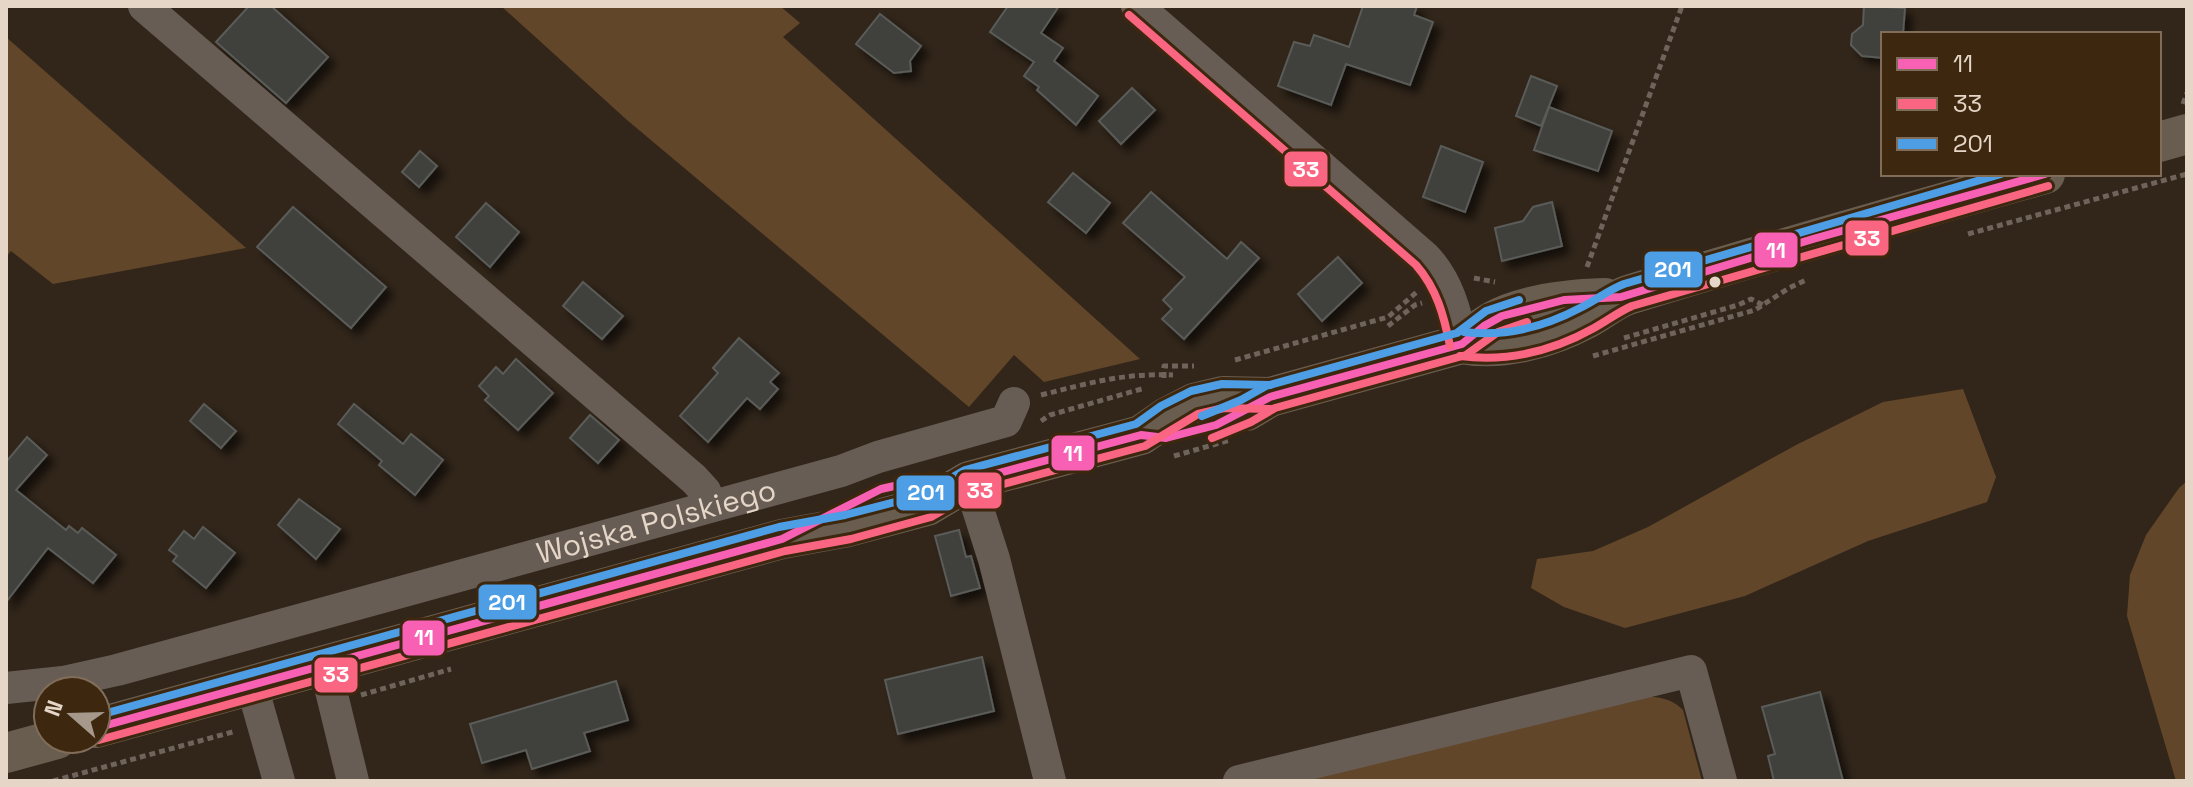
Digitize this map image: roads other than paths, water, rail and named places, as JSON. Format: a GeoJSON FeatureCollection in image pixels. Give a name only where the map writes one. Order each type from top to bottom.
{"type":"FeatureCollection","features":[{"type":"Feature","properties":{"kind":"main road"},"geometry":{"type":"LineString","coordinates":[[2161,141],[2187,134]]}},
{"type":"Feature","properties":{"kind":"main road","name":"Wojska Polskiego"},"geometry":{"type":"LineString","coordinates":[[112,724],[782,539],[848,527],[927,506],[969,481],[1141,435],[1166,438],[1216,425],[1270,397],[1462,344],[1496,347],[1541,337],[1587,319],[1621,297],[2038,176]]}},
{"type":"Feature","properties":{"kind":"main road"},"geometry":{"type":"LineString","coordinates":[[6,753],[32,746]]}},
{"type":"Feature","properties":{"kind":"street"},"geometry":{"type":"LineString","coordinates":[[144,6],[694,479],[705,491],[711,506]]}},
{"type":"Feature","properties":{"kind":"street"},"geometry":{"type":"LineString","coordinates":[[1137,6],[1437,269],[1449,295],[1462,344]]}},
{"type":"Feature","properties":{"kind":"street","name":"Wojska Polskiego"},"geometry":{"type":"LineString","coordinates":[[6,688],[63,682],[117,670],[841,471],[878,457],[1006,421],[1014,403]]}},
{"type":"Feature","properties":{"kind":"street"},"geometry":{"type":"LineString","coordinates":[[969,481],[997,571],[1050,781]]}},
{"type":"Feature","properties":{"kind":"street"},"geometry":{"type":"LineString","coordinates":[[325,666],[353,781]]}},
{"type":"Feature","properties":{"kind":"street"},"geometry":{"type":"LineString","coordinates":[[1239,781],[1691,671],[1721,781]]}},
{"type":"Feature","properties":{"kind":"street"},"geometry":{"type":"LineString","coordinates":[[252,686],[279,781]]}}]}
